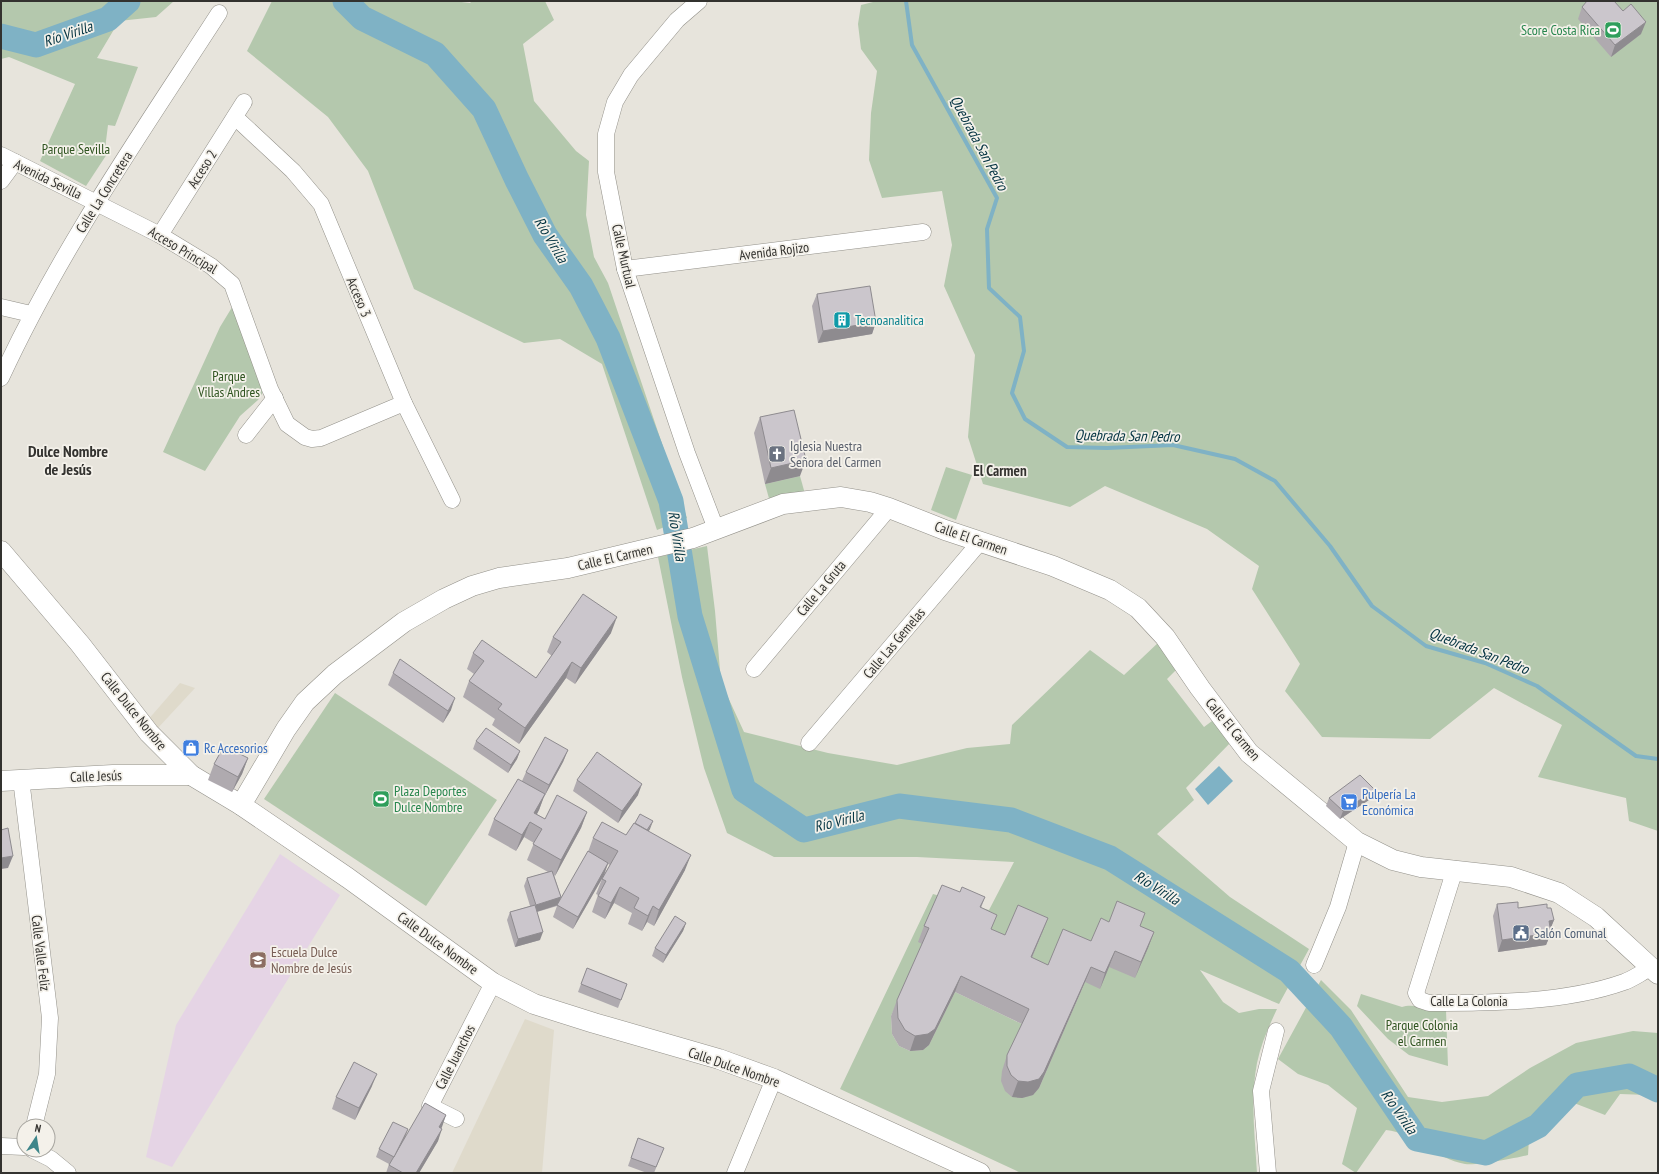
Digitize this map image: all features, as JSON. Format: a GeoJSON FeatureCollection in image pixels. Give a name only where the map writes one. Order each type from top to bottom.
{"type":"FeatureCollection","features":[{"type":"Feature","properties":{"kind":"street","name":"Calle Murtual"},"geometry":{"type":"LineString","coordinates":[[699,1],[677,20],[631,75],[615,102],[606,134],[606,172],[625,269],[686,453],[716,529]]}},
{"type":"Feature","properties":{"kind":"street","name":"Calle La Concretera"},"geometry":{"type":"LineString","coordinates":[[1,378],[31,314],[96,202],[219,13]]}},
{"type":"Feature","properties":{"kind":"street","name":"Acceso 2"},"geometry":{"type":"LineString","coordinates":[[160,236],[244,102]]}},
{"type":"Feature","properties":{"kind":"street","name":"Acceso 3"},"geometry":{"type":"LineString","coordinates":[[235,117],[294,171],[321,204],[404,403],[452,500]]}},
{"type":"Feature","properties":{"kind":"street","name":"Avenida Sevilla"},"geometry":{"type":"LineString","coordinates":[[8,159],[96,202]]}},
{"type":"Feature","properties":{"kind":"street"},"geometry":{"type":"LineString","coordinates":[[1,182],[8,159]]}},
{"type":"Feature","properties":{"kind":"street","name":"Acceso Principal"},"geometry":{"type":"LineString","coordinates":[[96,202],[160,236],[211,266],[232,284],[275,398],[287,424],[296,432],[312,439],[322,438],[404,403]]}},
{"type":"Feature","properties":{"kind":"street","name":"Avenida Rojizo"},"geometry":{"type":"LineString","coordinates":[[625,269],[923,232]]}},
{"type":"Feature","properties":{"kind":"street"},"geometry":{"type":"LineString","coordinates":[[1,307],[31,314]]}},
{"type":"Feature","properties":{"kind":"street"},"geometry":{"type":"LineString","coordinates":[[246,435],[275,398]]}},
{"type":"Feature","properties":{"kind":"street","name":"Calle El Carmen"},"geometry":{"type":"LineString","coordinates":[[241,805],[286,729],[305,702],[335,674],[404,622],[444,599],[472,586],[499,578],[568,568],[693,538],[783,504],[819,498],[841,497],[870,502],[889,508],[980,542],[1053,566],[1110,590],[1138,608],[1165,637],[1200,688],[1249,753],[1357,842],[1392,860],[1421,866],[1511,877],[1559,893],[1596,917],[1655,971]]}},
{"type":"Feature","properties":{"kind":"street","name":"Calle La Gruta"},"geometry":{"type":"LineString","coordinates":[[754,669],[889,508]]}},
{"type":"Feature","properties":{"kind":"street","name":"Calle Las Gemelas"},"geometry":{"type":"LineString","coordinates":[[809,743],[980,542]]}},
{"type":"Feature","properties":{"kind":"street","name":"Calle Dulce Nombre"},"geometry":{"type":"LineString","coordinates":[[1,551],[80,644],[149,733],[191,775],[241,805],[348,878],[493,983],[534,1004],[719,1059],[774,1079],[980,1173]]}},
{"type":"Feature","properties":{"kind":"street","name":"Calle Jesús"},"geometry":{"type":"LineString","coordinates":[[1,781],[113,775],[191,775]]}},
{"type":"Feature","properties":{"kind":"street","name":"Calle Valle Feliz"},"geometry":{"type":"LineString","coordinates":[[21,779],[50,1018],[47,1074],[36,1118]]}},
{"type":"Feature","properties":{"kind":"street"},"geometry":{"type":"LineString","coordinates":[[1314,965],[1338,907],[1357,842]]}},
{"type":"Feature","properties":{"kind":"street","name":"Calle La Colonia"},"geometry":{"type":"LineString","coordinates":[[1455,869],[1416,993],[1420,1000],[1429,1003],[1523,1001],[1574,994],[1624,982],[1655,971]]}},
{"type":"Feature","properties":{"kind":"street","name":"Calle Juanchos"},"geometry":{"type":"LineString","coordinates":[[456,1119],[430,1106],[493,983]]}},
{"type":"Feature","properties":{"kind":"street"},"geometry":{"type":"LineString","coordinates":[[1268,1173],[1261,1091],[1276,1031]]}},
{"type":"Feature","properties":{"kind":"street"},"geometry":{"type":"LineString","coordinates":[[735,1173],[774,1079]]}},
{"type":"Feature","properties":{"kind":"street"},"geometry":{"type":"LineString","coordinates":[[1,1146],[16,1147]]}},
{"type":"Feature","properties":{"kind":"street"},"geometry":{"type":"LineString","coordinates":[[49,1158],[68,1173]]}},
{"type":"Feature","properties":{"kind":"shaded area"},"geometry":{"type":"Polygon","coordinates":[[[180,683],[195,688],[157,729],[147,721],[180,683]]]}},
{"type":"Feature","properties":{"kind":"shaded area","name":"Escuela Dulce Nombre de Jesús"},"geometry":{"type":"Polygon","coordinates":[[[280,854],[340,895],[172,1167],[146,1157],[176,1025],[280,854]]]}},
{"type":"Feature","properties":{"kind":"shaded area"},"geometry":{"type":"Polygon","coordinates":[[[525,1019],[554,1030],[542,1173],[452,1173],[525,1019]]]}},
{"type":"Feature","properties":{"kind":"green space","name":"Parque Sevilla"},"geometry":{"type":"Polygon","coordinates":[[[1,1],[174,1],[156,17],[119,21],[97,58],[138,67],[115,126],[108,125],[105,149],[107,154],[86,186],[40,161],[75,84],[9,57],[1,59],[1,1]]]}},
{"type":"Feature","properties":{"kind":"green space"},"geometry":{"type":"Polygon","coordinates":[[[272,1],[453,1],[470,3],[472,1],[545,1],[554,20],[523,44],[534,101],[576,151],[589,161],[586,215],[594,257],[608,283],[687,518],[657,530],[602,364],[560,339],[524,343],[414,289],[368,171],[328,117],[247,51],[272,1]]]}},
{"type":"Feature","properties":{"kind":"green space"},"geometry":{"type":"Polygon","coordinates":[[[877,1],[1658,1],[1658,831],[1629,821],[1626,798],[1538,777],[1562,725],[1494,688],[1430,739],[1322,737],[1285,691],[1300,664],[1252,589],[1259,566],[1207,529],[1105,486],[1070,507],[983,484],[968,437],[975,355],[944,286],[952,245],[942,191],[882,198],[869,160],[871,113],[877,71],[861,49],[858,24],[861,5],[877,1]]]}},
{"type":"Feature","properties":{"kind":"green space","name":"Parque Villas Andres"},"geometry":{"type":"Polygon","coordinates":[[[234,304],[263,386],[262,394],[258,400],[240,416],[205,471],[163,452],[220,327],[234,304]]]}},
{"type":"Feature","properties":{"kind":"green space"},"geometry":{"type":"Polygon","coordinates":[[[946,467],[972,475],[956,520],[931,510],[946,467]]]}},
{"type":"Feature","properties":{"kind":"green space"},"geometry":{"type":"Polygon","coordinates":[[[800,476],[805,494],[770,502],[765,484],[800,476]]]}},
{"type":"Feature","properties":{"kind":"green space"},"geometry":{"type":"Polygon","coordinates":[[[707,546],[715,611],[721,682],[744,732],[828,753],[897,765],[967,748],[1010,744],[1012,725],[1090,650],[1124,675],[1160,641],[1179,667],[1167,679],[1204,727],[1216,718],[1234,739],[1186,788],[1194,800],[1157,834],[1230,897],[1309,949],[1279,1004],[1200,970],[1223,1002],[1239,1013],[1259,1009],[1277,1009],[1261,1049],[1255,1077],[1254,1118],[1257,1173],[1021,1173],[840,1089],[933,894],[989,910],[1014,862],[917,857],[774,857],[727,833],[704,768],[682,677],[658,557],[707,546]],[[1042,933],[999,951],[923,944],[891,1016],[892,1034],[899,1046],[910,1051],[923,1050],[929,1045],[955,992],[1024,1025],[1012,1096],[1024,1097],[1030,1095],[1039,1088],[1085,982],[1085,957],[1042,980],[1025,973],[1042,933]]]}},
{"type":"Feature","properties":{"kind":"green space","name":"Plaza Deportes Dulce Nombre"},"geometry":{"type":"Polygon","coordinates":[[[335,693],[497,800],[426,906],[264,799],[335,693]]]}},
{"type":"Feature","properties":{"kind":"green space"},"geometry":{"type":"Polygon","coordinates":[[[1321,980],[1351,1010],[1408,1097],[1442,1102],[1488,1096],[1530,1068],[1576,1043],[1633,1031],[1658,1033],[1658,1103],[1648,1095],[1620,1094],[1605,1115],[1574,1103],[1552,1116],[1530,1123],[1528,1155],[1478,1164],[1465,1164],[1454,1161],[1406,1136],[1386,1130],[1356,1173],[1342,1164],[1357,1108],[1328,1085],[1298,1074],[1278,1059],[1321,980]]]}},
{"type":"Feature","properties":{"kind":"green space","name":"Parque Colonia el Carmen"},"geometry":{"type":"Polygon","coordinates":[[[1361,994],[1402,1007],[1417,1006],[1446,1010],[1448,1066],[1409,1055],[1388,1039],[1357,1006],[1361,994]]]}},
{"type":"Feature","properties":{"kind":"water"},"geometry":{"type":"Polygon","coordinates":[[[1219,766],[1233,781],[1208,805],[1195,789],[1219,766]]]}},
{"type":"Feature","properties":{"kind":"building"},"geometry":{"type":"Polygon","coordinates":[[[1587,1],[1614,1],[1623,11],[1631,4],[1646,22],[1615,45],[1582,7],[1587,1]]]}},
{"type":"Feature","properties":{"kind":"building","name":"Tecnoanalitica"},"geometry":{"type":"Polygon","coordinates":[[[870,286],[876,322],[823,331],[817,294],[870,286]]]}},
{"type":"Feature","properties":{"kind":"building"},"geometry":{"type":"Polygon","coordinates":[[[794,410],[806,460],[771,468],[760,417],[794,410]]]}},
{"type":"Feature","properties":{"kind":"building"},"geometry":{"type":"Polygon","coordinates":[[[583,594],[617,617],[581,668],[572,662],[525,728],[498,709],[502,704],[469,681],[484,661],[473,653],[482,640],[536,678],[561,642],[553,637],[583,594]]]}},
{"type":"Feature","properties":{"kind":"building"},"geometry":{"type":"Polygon","coordinates":[[[400,659],[455,698],[448,711],[393,673],[400,659]]]}},
{"type":"Feature","properties":{"kind":"building"},"geometry":{"type":"Polygon","coordinates":[[[486,728],[520,751],[511,765],[476,741],[486,728]]]}},
{"type":"Feature","properties":{"kind":"building"},"geometry":{"type":"Polygon","coordinates":[[[545,737],[568,750],[549,785],[526,772],[545,737]]]}},
{"type":"Feature","properties":{"kind":"building"},"geometry":{"type":"Polygon","coordinates":[[[224,746],[248,758],[238,777],[214,764],[224,746]]]}},
{"type":"Feature","properties":{"kind":"building"},"geometry":{"type":"Polygon","coordinates":[[[597,752],[642,784],[622,811],[577,780],[597,752]]]}},
{"type":"Feature","properties":{"kind":"building"},"geometry":{"type":"Polygon","coordinates":[[[1360,775],[1375,790],[1343,811],[1329,798],[1360,775]]]}},
{"type":"Feature","properties":{"kind":"building"},"geometry":{"type":"Polygon","coordinates":[[[518,779],[545,794],[534,813],[545,819],[557,795],[587,812],[561,860],[533,844],[542,829],[530,822],[522,835],[494,819],[518,779]]]}},
{"type":"Feature","properties":{"kind":"building"},"geometry":{"type":"Polygon","coordinates":[[[640,814],[653,821],[647,830],[635,823],[640,814]]]}},
{"type":"Feature","properties":{"kind":"building"},"geometry":{"type":"Polygon","coordinates":[[[602,822],[626,835],[634,823],[691,855],[659,910],[653,906],[648,916],[634,908],[639,898],[620,887],[611,903],[598,896],[606,881],[602,879],[618,851],[593,838],[602,822]]]}},
{"type":"Feature","properties":{"kind":"building"},"geometry":{"type":"Polygon","coordinates":[[[8,828],[13,856],[1,858],[1,830],[8,828]]]}},
{"type":"Feature","properties":{"kind":"building"},"geometry":{"type":"Polygon","coordinates":[[[588,851],[608,863],[578,917],[557,905],[588,851]]]}},
{"type":"Feature","properties":{"kind":"building"},"geometry":{"type":"Polygon","coordinates":[[[552,871],[561,897],[536,905],[527,878],[552,871]]]}},
{"type":"Feature","properties":{"kind":"building"},"geometry":{"type":"Polygon","coordinates":[[[942,885],[960,892],[962,887],[985,897],[980,907],[997,915],[991,929],[1005,935],[1018,905],[1048,918],[1031,957],[1048,965],[1063,929],[1091,941],[1101,918],[1109,922],[1117,901],[1145,913],[1140,926],[1154,932],[1141,962],[1115,951],[1105,973],[1091,967],[1044,1072],[1039,1079],[1028,1082],[1018,1081],[1011,1075],[1007,1066],[1007,1055],[1029,1009],[961,976],[935,1029],[928,1034],[915,1036],[905,1030],[898,1018],[897,1000],[929,928],[924,926],[942,885]]]}},
{"type":"Feature","properties":{"kind":"building"},"geometry":{"type":"Polygon","coordinates":[[[1518,902],[1518,908],[1547,904],[1547,908],[1551,908],[1554,920],[1549,921],[1551,933],[1502,940],[1497,904],[1518,902]]]}},
{"type":"Feature","properties":{"kind":"building"},"geometry":{"type":"Polygon","coordinates":[[[535,905],[543,932],[518,939],[510,912],[535,905]]]}},
{"type":"Feature","properties":{"kind":"building"},"geometry":{"type":"Polygon","coordinates":[[[675,916],[686,923],[666,955],[655,948],[675,916]]]}},
{"type":"Feature","properties":{"kind":"building"},"geometry":{"type":"Polygon","coordinates":[[[587,968],[627,984],[621,1000],[581,984],[587,968]]]}},
{"type":"Feature","properties":{"kind":"building"},"geometry":{"type":"Polygon","coordinates":[[[354,1062],[377,1074],[359,1108],[336,1097],[354,1062]]]}},
{"type":"Feature","properties":{"kind":"building"},"geometry":{"type":"Polygon","coordinates":[[[425,1103],[446,1115],[439,1127],[442,1129],[416,1173],[403,1173],[389,1165],[425,1103]]]}},
{"type":"Feature","properties":{"kind":"building"},"geometry":{"type":"Polygon","coordinates":[[[393,1122],[408,1129],[394,1157],[379,1149],[393,1122]]]}},
{"type":"Feature","properties":{"kind":"building"},"geometry":{"type":"Polygon","coordinates":[[[638,1138],[664,1148],[656,1167],[631,1158],[638,1138]]]}},
{"type":"Feature","properties":{"kind":"waterway","name":"Río Virilla"},"geometry":{"type":"LineString","coordinates":[[1,36],[36,45],[108,19],[128,1]]}},
{"type":"Feature","properties":{"kind":"waterway","name":"Río Virilla"},"geometry":{"type":"LineString","coordinates":[[345,1],[362,18],[435,54],[484,109],[517,180],[545,235],[581,286],[608,338],[671,501],[690,616],[744,790],[804,830],[899,806],[1011,820],[1110,858],[1289,971],[1341,1027],[1417,1139],[1486,1153],[1538,1126],[1577,1085],[1629,1076],[1658,1090]]}},
{"type":"Feature","properties":{"kind":"waterway","name":"Quebrada San Pedro"},"geometry":{"type":"LineString","coordinates":[[906,1],[912,45],[997,198],[987,229],[989,288],[1020,317],[1024,351],[1012,393],[1025,419],[1067,447],[1107,448],[1173,445],[1235,459],[1275,481],[1330,546],[1372,606],[1426,646],[1485,663],[1537,686],[1636,756],[1658,759]]}},
{"type":"Feature","properties":{"kind":"place","name":"Score Costa Rica"},"geometry":{"type":"Point","coordinates":[1613,30]}},
{"type":"Feature","properties":{"kind":"place","name":"Tecnoanalitica"},"geometry":{"type":"Point","coordinates":[842,320]}},
{"type":"Feature","properties":{"kind":"place","name":"Iglesia Nuestra Señora del Carmen"},"geometry":{"type":"Point","coordinates":[777,454]}},
{"type":"Feature","properties":{"kind":"place","name":"Rc Accesorios"},"geometry":{"type":"Point","coordinates":[191,748]}},
{"type":"Feature","properties":{"kind":"place","name":"Plaza Deportes Dulce Nombre"},"geometry":{"type":"Point","coordinates":[381,799]}},
{"type":"Feature","properties":{"kind":"place","name":"Pulpería La Económica"},"geometry":{"type":"Point","coordinates":[1349,802]}},
{"type":"Feature","properties":{"kind":"place","name":"Salón Comunal"},"geometry":{"type":"Point","coordinates":[1521,933]}},
{"type":"Feature","properties":{"kind":"place","name":"Escuela Dulce Nombre de Jesús"},"geometry":{"type":"Point","coordinates":[258,960]}},
{"type":"Feature","properties":{"kind":"district","name":"Dulce Nombre de Jesús"},"geometry":{"type":"Point","coordinates":[68,460]}},
{"type":"Feature","properties":{"kind":"district","name":"El Carmen"},"geometry":{"type":"Point","coordinates":[1000,471]}}]}
